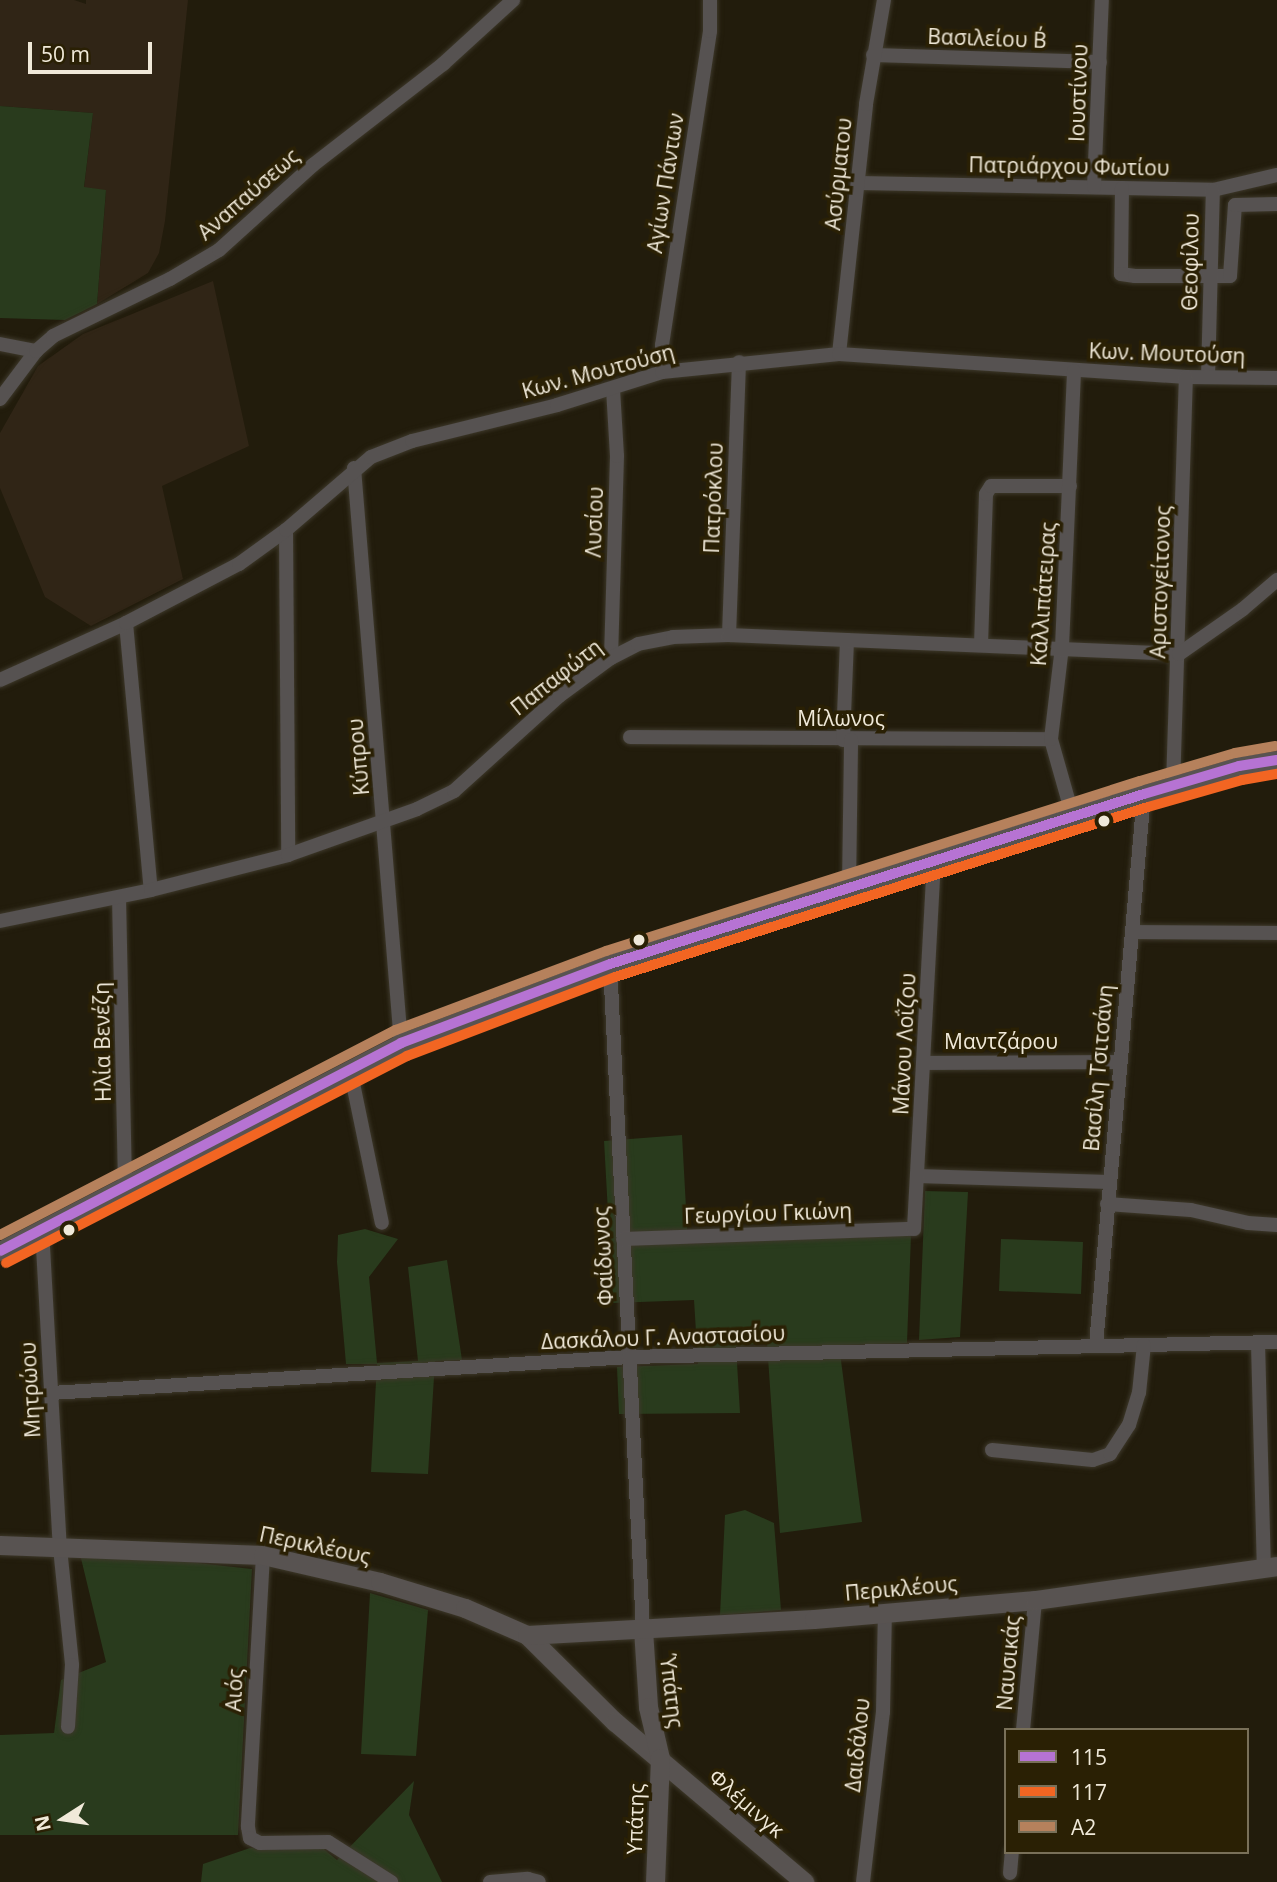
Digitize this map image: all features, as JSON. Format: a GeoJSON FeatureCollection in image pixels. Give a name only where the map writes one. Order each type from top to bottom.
{"type":"FeatureCollection","features":[{"type":"Feature","properties":{"kind":"street","name":"Αναπαύσεως"},"geometry":{"type":"LineString","coordinates":[[0,399],[36,351],[59,333],[170,279],[219,250],[313,165],[443,64],[513,0]]}},
{"type":"Feature","properties":{"kind":"street","name":"Αγίων Πάντων"},"geometry":{"type":"LineString","coordinates":[[662,372],[662,345],[709,31],[710,0]]}},
{"type":"Feature","properties":{"kind":"street","name":"Ασύρματου"},"geometry":{"type":"LineString","coordinates":[[839,354],[873,55],[884,0]]}},
{"type":"Feature","properties":{"kind":"street","name":"Ιουστίνου"},"geometry":{"type":"LineString","coordinates":[[1094,187],[1102,0]]}},
{"type":"Feature","properties":{"kind":"street","name":"Βασιλείου Β΄"},"geometry":{"type":"LineString","coordinates":[[873,55],[1100,62]]}},
{"type":"Feature","properties":{"kind":"street","name":"Πατριάρχου Φωτίου"},"geometry":{"type":"LineString","coordinates":[[859,183],[1213,190],[1277,174]]}},
{"type":"Feature","properties":{"kind":"street"},"geometry":{"type":"LineString","coordinates":[[1122,188],[1121,274],[1211,278],[1230,276],[1235,205],[1277,204]]}},
{"type":"Feature","properties":{"kind":"street","name":"Θεοφίλου"},"geometry":{"type":"LineString","coordinates":[[1208,377],[1213,190]]}},
{"type":"Feature","properties":{"kind":"street"},"geometry":{"type":"LineString","coordinates":[[0,344],[36,351]]}},
{"type":"Feature","properties":{"kind":"street","name":"Κων. Μουτούση"},"geometry":{"type":"LineString","coordinates":[[0,680],[126,623],[239,565],[286,530],[354,468],[371,457],[412,441],[613,388],[662,372],[739,362],[839,354],[1074,371],[1186,377],[1277,378]]}},
{"type":"Feature","properties":{"kind":"street","name":"Πατρόκλου"},"geometry":{"type":"LineString","coordinates":[[729,635],[739,362]]}},
{"type":"Feature","properties":{"kind":"street","name":"Καλλιπάτειρας"},"geometry":{"type":"LineString","coordinates":[[1073,817],[1051,739],[1062,647],[1074,371]]}},
{"type":"Feature","properties":{"kind":"street","name":"Αριστογείτονος"},"geometry":{"type":"LineString","coordinates":[[1173,787],[1186,377]]}},
{"type":"Feature","properties":{"kind":"street","name":"Λυσίου"},"geometry":{"type":"LineString","coordinates":[[611,658],[617,456],[613,388]]}},
{"type":"Feature","properties":{"kind":"street","name":"Κύπρου"},"geometry":{"type":"LineString","coordinates":[[354,468],[401,1043]]}},
{"type":"Feature","properties":{"kind":"street"},"geometry":{"type":"LineString","coordinates":[[981,645],[986,494],[991,486],[1000,485],[1070,486]]}},
{"type":"Feature","properties":{"kind":"street"},"geometry":{"type":"LineString","coordinates":[[286,530],[288,855]]}},
{"type":"Feature","properties":{"kind":"street"},"geometry":{"type":"LineString","coordinates":[[1179,654],[1244,609],[1277,579]]}},
{"type":"Feature","properties":{"kind":"street"},"geometry":{"type":"LineString","coordinates":[[126,623],[151,890]]}},
{"type":"Feature","properties":{"kind":"street","name":"Παπαφώτη"},"geometry":{"type":"LineString","coordinates":[[0,921],[151,890],[288,855],[385,822],[454,791],[559,696],[611,658],[650,642],[673,637],[729,635],[1179,654]]}},
{"type":"Feature","properties":{"kind":"street"},"geometry":{"type":"LineString","coordinates":[[847,640],[849,888]]}},
{"type":"Feature","properties":{"kind":"street","name":"Μίλωνος"},"geometry":{"type":"LineString","coordinates":[[630,737],[1051,739]]}},
{"type":"Feature","properties":{"kind":"street"},"geometry":{"type":"LineString","coordinates":[[0,1251],[401,1043],[610,964],[1144,794],[1239,766],[1277,760]]}},
{"type":"Feature","properties":{"kind":"street","name":"Βασίλη Τσιτσάνη"},"geometry":{"type":"LineString","coordinates":[[1096,1345],[1144,794]]}},
{"type":"Feature","properties":{"kind":"street","name":"Μάνου Λοΐζου"},"geometry":{"type":"LineString","coordinates":[[914,1229],[934,860]]}},
{"type":"Feature","properties":{"kind":"street","name":"Ηλία Βενέζη"},"geometry":{"type":"LineString","coordinates":[[119,897],[125,1186]]}},
{"type":"Feature","properties":{"kind":"street"},"geometry":{"type":"LineString","coordinates":[[1132,932],[1277,933]]}},
{"type":"Feature","properties":{"kind":"street","name":"Φαίδωνος"},"geometry":{"type":"LineString","coordinates":[[610,964],[643,1629]]}},
{"type":"Feature","properties":{"kind":"street","name":"Μαντζάρου"},"geometry":{"type":"LineString","coordinates":[[924,1063],[1120,1062]]}},
{"type":"Feature","properties":{"kind":"street"},"geometry":{"type":"LineString","coordinates":[[350,1069],[382,1223]]}},
{"type":"Feature","properties":{"kind":"street"},"geometry":{"type":"LineString","coordinates":[[917,1176],[1109,1182]]}},
{"type":"Feature","properties":{"kind":"street"},"geometry":{"type":"LineString","coordinates":[[1107,1204],[1191,1209],[1248,1223],[1277,1225]]}},
{"type":"Feature","properties":{"kind":"street","name":"Γεωργίου Γκιώνη"},"geometry":{"type":"LineString","coordinates":[[623,1239],[914,1229]]}},
{"type":"Feature","properties":{"kind":"street","name":"Μητρώου"},"geometry":{"type":"LineString","coordinates":[[42,1230],[60,1548],[72,1665],[68,1727]]}},
{"type":"Feature","properties":{"kind":"street","name":"Δασκάλου Γ. Αναστασίου"},"geometry":{"type":"LineString","coordinates":[[51,1393],[629,1357],[1277,1342]]}},
{"type":"Feature","properties":{"kind":"street"},"geometry":{"type":"LineString","coordinates":[[1258,1343],[1271,1568]]}},
{"type":"Feature","properties":{"kind":"street"},"geometry":{"type":"LineString","coordinates":[[992,1450],[1093,1460],[1110,1454],[1129,1425],[1139,1393],[1144,1345]]}},
{"type":"Feature","properties":{"kind":"street","name":"Περικλέους"},"geometry":{"type":"LineString","coordinates":[[0,1545],[263,1555],[404,1589],[465,1608],[527,1635],[615,1722],[660,1758]]}},
{"type":"Feature","properties":{"kind":"street","name":"Αιός"},"geometry":{"type":"LineString","coordinates":[[263,1555],[248,1827],[250,1838],[260,1843],[328,1842],[391,1882]]}},
{"type":"Feature","properties":{"kind":"street","name":"Περικλέους"},"geometry":{"type":"LineString","coordinates":[[527,1635],[1035,1600],[1271,1568]]}},
{"type":"Feature","properties":{"kind":"street","name":"Ναυσικάς"},"geometry":{"type":"LineString","coordinates":[[1023,1728],[1035,1600]]}},
{"type":"Feature","properties":{"kind":"street","name":"Δαιδάλου"},"geometry":{"type":"LineString","coordinates":[[863,1882],[883,1712],[885,1612]]}},
{"type":"Feature","properties":{"kind":"street","name":"Ύπάτης"},"geometry":{"type":"LineString","coordinates":[[643,1629],[648,1707],[660,1758]]}},
{"type":"Feature","properties":{"kind":"street"},"geometry":{"type":"LineString","coordinates":[[615,1722],[648,1707]]}},
{"type":"Feature","properties":{"kind":"street","name":"Υπάτης"},"geometry":{"type":"LineString","coordinates":[[655,1882],[660,1758]]}},
{"type":"Feature","properties":{"kind":"street","name":"Φλέμινγκ"},"geometry":{"type":"LineString","coordinates":[[660,1758],[804,1882]]}},
{"type":"Feature","properties":{"kind":"street"},"geometry":{"type":"LineString","coordinates":[[1010,1873],[1012,1854]]}},
{"type":"Feature","properties":{"kind":"street"},"geometry":{"type":"LineString","coordinates":[[490,1882],[528,1879],[539,1882]]}},
{"type":"Feature","properties":{"kind":"shaded area"},"geometry":{"type":"Polygon","coordinates":[[[0,0],[74,0],[86,4],[86,0],[188,0],[165,221],[159,253],[148,273],[97,304],[106,191],[84,188],[93,113],[0,106],[0,0]]]}},
{"type":"Feature","properties":{"kind":"shaded area"},"geometry":{"type":"Polygon","coordinates":[[[213,281],[249,446],[162,486],[183,579],[91,626],[45,597],[0,488],[0,433],[38,366],[83,334],[213,281]]]}},
{"type":"Feature","properties":{"kind":"green space"},"geometry":{"type":"Polygon","coordinates":[[[0,106],[93,113],[84,187],[106,190],[97,304],[65,320],[0,318],[0,106]]]}},
{"type":"Feature","properties":{"kind":"green space"},"geometry":{"type":"Polygon","coordinates":[[[682,1135],[688,1244],[911,1235],[907,1343],[839,1345],[862,1522],[780,1533],[767,1343],[736,1346],[740,1413],[619,1414],[617,1367],[698,1364],[694,1300],[613,1303],[604,1141],[682,1135]]]}},
{"type":"Feature","properties":{"kind":"green space"},"geometry":{"type":"Polygon","coordinates":[[[925,1191],[968,1192],[960,1337],[919,1340],[925,1191]]]}},
{"type":"Feature","properties":{"kind":"green space"},"geometry":{"type":"Polygon","coordinates":[[[365,1229],[398,1239],[369,1277],[377,1363],[418,1361],[408,1267],[447,1260],[462,1360],[435,1361],[428,1474],[371,1472],[377,1364],[346,1364],[337,1262],[338,1235],[365,1229]]]}},
{"type":"Feature","properties":{"kind":"green space"},"geometry":{"type":"Polygon","coordinates":[[[1001,1239],[1083,1242],[1081,1294],[999,1291],[1001,1239]]]}},
{"type":"Feature","properties":{"kind":"green space"},"geometry":{"type":"Polygon","coordinates":[[[745,1510],[774,1523],[781,1610],[720,1615],[725,1515],[745,1510]]]}},
{"type":"Feature","properties":{"kind":"green space"},"geometry":{"type":"Polygon","coordinates":[[[79,1550],[252,1569],[238,1835],[0,1835],[0,1735],[54,1733],[61,1680],[106,1662],[79,1550]]]}},
{"type":"Feature","properties":{"kind":"green space"},"geometry":{"type":"Polygon","coordinates":[[[370,1593],[428,1610],[416,1756],[361,1754],[370,1593]]]}},
{"type":"Feature","properties":{"kind":"green space"},"geometry":{"type":"Polygon","coordinates":[[[414,1781],[409,1815],[442,1882],[201,1882],[203,1864],[250,1848],[319,1845],[337,1860],[414,1781]]]}},
{"type":"Feature","properties":{"kind":"transit line","name":"Α2"},"geometry":{"type":"LineString","coordinates":[[0,1235],[396,1030],[606,951],[1140,781],[1235,753],[1275,746]]}},
{"type":"Feature","properties":{"kind":"transit line","name":"115"},"geometry":{"type":"LineString","coordinates":[[0,1251],[401,1043],[610,964],[1144,794],[1239,766],[1277,760]]}},
{"type":"Feature","properties":{"kind":"transit line","name":"117"},"geometry":{"type":"LineString","coordinates":[[6,1263],[407,1056],[615,977],[1148,807],[1242,780],[1277,774]]}}]}
